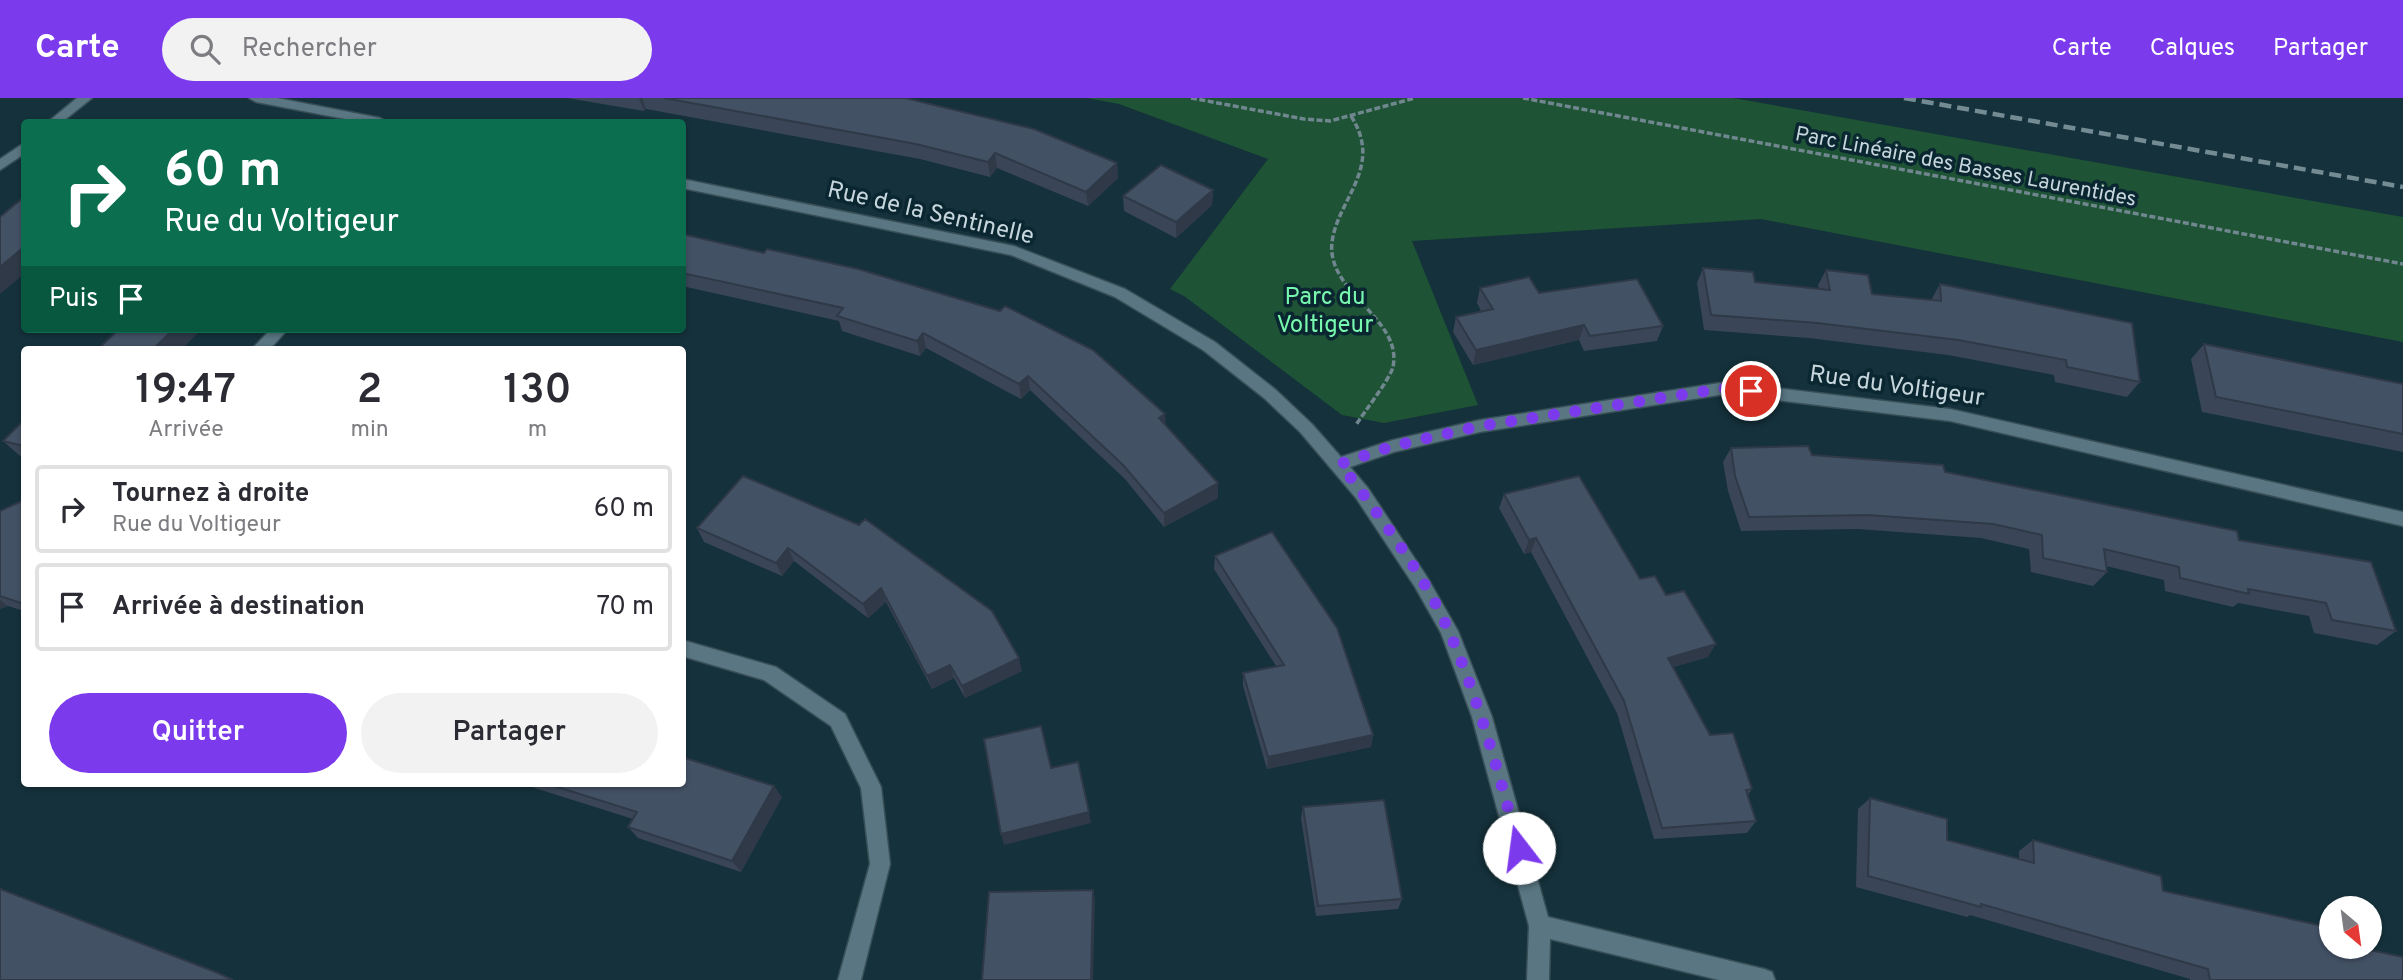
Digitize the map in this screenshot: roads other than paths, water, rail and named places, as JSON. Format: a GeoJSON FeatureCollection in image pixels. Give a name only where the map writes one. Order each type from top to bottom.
{"type":"FeatureCollection","features":[{"type":"Feature","properties":{"kind":"street"},"geometry":{"type":"LineString","coordinates":[[58,119],[85,98]]}},
{"type":"Feature","properties":{"kind":"street"},"geometry":{"type":"LineString","coordinates":[[256,98],[364,119]]}},
{"type":"Feature","properties":{"kind":"street"},"geometry":{"type":"LineString","coordinates":[[0,166],[21,148]]}},
{"type":"Feature","properties":{"kind":"street","name":"Rue de la Sentinelle"},"geometry":{"type":"LineString","coordinates":[[686,184],[1014,251],[1120,293],[1209,346],[1270,394],[1340,464],[1385,525],[1449,632],[1482,717],[1541,926],[1538,980]]}},
{"type":"Feature","properties":{"kind":"street"},"geometry":{"type":"LineString","coordinates":[[264,346],[276,333]]}},
{"type":"Feature","properties":{"kind":"street","name":"Rue du Voltigeur"},"geometry":{"type":"LineString","coordinates":[[1340,464],[1393,446],[1480,426],[1726,388],[1950,415],[2403,519]]}},
{"type":"Feature","properties":{"kind":"street"},"geometry":{"type":"LineString","coordinates":[[686,649],[769,674],[838,720],[871,787],[880,864],[849,980]]}},
{"type":"Feature","properties":{"kind":"street"},"geometry":{"type":"LineString","coordinates":[[1541,926],[1764,980]]}},
{"type":"Feature","properties":{"kind":"railway"},"geometry":{"type":"LineString","coordinates":[[1904,98],[2403,187]]}},
{"type":"Feature","properties":{"kind":"park label","name":"Parc du Voltigeur"},"geometry":{"type":"Point","coordinates":[1325,310]}}]}
